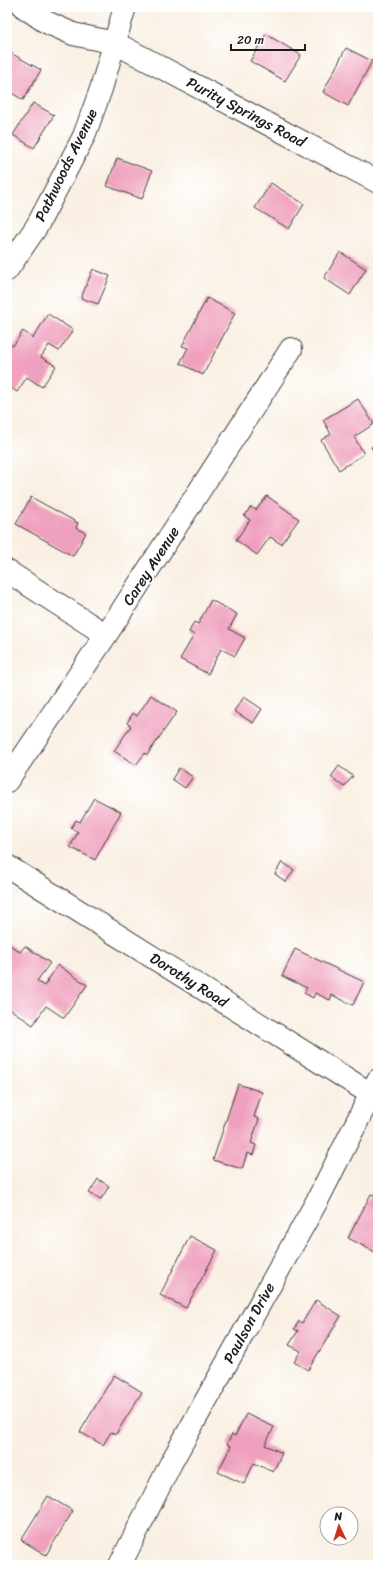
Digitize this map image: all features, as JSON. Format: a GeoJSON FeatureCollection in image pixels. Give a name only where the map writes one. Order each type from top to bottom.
{"type":"FeatureCollection","features":[{"type":"Feature","properties":{"kind":"street","name":"Purity Springs Road"},"geometry":{"type":"LineString","coordinates":[[24,7],[46,22],[73,34],[115,43],[378,182]]}},
{"type":"Feature","properties":{"kind":"street","name":"Pathwoods Avenue"},"geometry":{"type":"LineString","coordinates":[[7,270],[37,226],[84,136],[101,89],[126,7]]}},
{"type":"Feature","properties":{"kind":"street","name":"Carey Avenue"},"geometry":{"type":"LineString","coordinates":[[7,781],[106,635],[292,349]]}},
{"type":"Feature","properties":{"kind":"street"},"geometry":{"type":"LineString","coordinates":[[7,571],[106,635]]}},
{"type":"Feature","properties":{"kind":"street","name":"Dorothy Road"},"geometry":{"type":"LineString","coordinates":[[7,866],[374,1087]]}},
{"type":"Feature","properties":{"kind":"street","name":"Paulson Drive"},"geometry":{"type":"LineString","coordinates":[[120,1565],[171,1463],[317,1201],[374,1087]]}},
{"type":"Feature","properties":{"kind":"building"},"geometry":{"type":"Polygon","coordinates":[[[266,34],[301,55],[285,81],[250,61],[266,34]]]}},
{"type":"Feature","properties":{"kind":"building"},"geometry":{"type":"Polygon","coordinates":[[[346,48],[372,61],[348,106],[323,92],[346,48]]]}},
{"type":"Feature","properties":{"kind":"building"},"geometry":{"type":"Polygon","coordinates":[[[7,51],[41,70],[23,100],[7,90],[7,51]]]}},
{"type":"Feature","properties":{"kind":"building"},"geometry":{"type":"Polygon","coordinates":[[[33,103],[54,115],[34,148],[13,135],[33,103]]]}},
{"type":"Feature","properties":{"kind":"building"},"geometry":{"type":"Polygon","coordinates":[[[117,158],[152,171],[142,199],[107,186],[117,158]]]}},
{"type":"Feature","properties":{"kind":"building"},"geometry":{"type":"Polygon","coordinates":[[[271,183],[304,204],[289,229],[255,208],[271,183]]]}},
{"type":"Feature","properties":{"kind":"building"},"geometry":{"type":"Polygon","coordinates":[[[340,252],[366,269],[350,295],[324,278],[340,252]]]}},
{"type":"Feature","properties":{"kind":"building"},"geometry":{"type":"Polygon","coordinates":[[[93,269],[110,276],[98,304],[81,298],[93,269]]]}},
{"type":"Feature","properties":{"kind":"building"},"geometry":{"type":"Polygon","coordinates":[[[207,298],[235,313],[203,375],[180,363],[188,348],[182,346],[207,298]]]}},
{"type":"Feature","properties":{"kind":"building"},"geometry":{"type":"Polygon","coordinates":[[[48,314],[73,330],[59,351],[49,345],[41,357],[56,366],[42,387],[27,377],[17,392],[7,385],[7,347],[9,343],[13,346],[23,331],[33,338],[48,314]]]}},
{"type":"Feature","properties":{"kind":"building"},"geometry":{"type":"Polygon","coordinates":[[[358,399],[374,424],[354,437],[364,454],[339,470],[321,440],[331,434],[323,420],[358,399]]]}},
{"type":"Feature","properties":{"kind":"building"},"geometry":{"type":"Polygon","coordinates":[[[378,443],[378,458],[371,447],[378,443]]]}},
{"type":"Feature","properties":{"kind":"building"},"geometry":{"type":"Polygon","coordinates":[[[267,496],[299,519],[281,544],[270,537],[257,555],[236,540],[250,520],[244,516],[251,507],[256,510],[267,496]]]}},
{"type":"Feature","properties":{"kind":"building"},"geometry":{"type":"Polygon","coordinates":[[[31,497],[78,523],[76,528],[86,533],[73,556],[16,524],[31,497]]]}},
{"type":"Feature","properties":{"kind":"building"},"geometry":{"type":"Polygon","coordinates":[[[211,600],[237,614],[229,629],[245,638],[235,656],[221,649],[208,674],[180,659],[194,635],[189,632],[194,622],[198,624],[211,600]]]}},
{"type":"Feature","properties":{"kind":"building"},"geometry":{"type":"Polygon","coordinates":[[[151,695],[177,712],[147,755],[145,753],[136,765],[114,751],[131,726],[127,723],[133,713],[137,716],[151,695]]]}},
{"type":"Feature","properties":{"kind":"building"},"geometry":{"type":"Polygon","coordinates":[[[244,697],[262,709],[253,723],[234,711],[244,697]]]}},
{"type":"Feature","properties":{"kind":"building"},"geometry":{"type":"Polygon","coordinates":[[[339,766],[353,776],[344,787],[331,777],[339,766]]]}},
{"type":"Feature","properties":{"kind":"building"},"geometry":{"type":"Polygon","coordinates":[[[179,768],[193,777],[185,788],[172,779],[179,768]]]}},
{"type":"Feature","properties":{"kind":"building"},"geometry":{"type":"Polygon","coordinates":[[[94,798],[121,812],[95,860],[70,847],[78,832],[71,828],[76,820],[80,822],[94,798]]]}},
{"type":"Feature","properties":{"kind":"building"},"geometry":{"type":"Polygon","coordinates":[[[282,862],[294,870],[286,882],[275,874],[282,862]]]}},
{"type":"Feature","properties":{"kind":"building"},"geometry":{"type":"Polygon","coordinates":[[[7,943],[20,952],[25,946],[50,963],[37,981],[44,986],[58,965],[87,985],[64,1018],[46,1006],[33,1025],[7,1007],[7,943]]]}},
{"type":"Feature","properties":{"kind":"building"},"geometry":{"type":"Polygon","coordinates":[[[295,949],[364,982],[353,1005],[332,995],[330,1000],[315,993],[313,998],[304,993],[307,988],[282,976],[295,949]]]}},
{"type":"Feature","properties":{"kind":"building"},"geometry":{"type":"Polygon","coordinates":[[[238,1084],[262,1092],[254,1117],[259,1119],[251,1143],[256,1145],[253,1155],[247,1153],[242,1169],[213,1160],[238,1084]]]}},
{"type":"Feature","properties":{"kind":"building"},"geometry":{"type":"Polygon","coordinates":[[[98,1179],[109,1186],[101,1199],[89,1193],[98,1179]]]}},
{"type":"Feature","properties":{"kind":"building"},"geometry":{"type":"Polygon","coordinates":[[[378,1192],[377,1253],[348,1238],[371,1194],[376,1196],[378,1192]]]}},
{"type":"Feature","properties":{"kind":"building"},"geometry":{"type":"Polygon","coordinates":[[[190,1236],[217,1250],[186,1308],[160,1295],[190,1236]]]}},
{"type":"Feature","properties":{"kind":"building"},"geometry":{"type":"Polygon","coordinates":[[[316,1300],[341,1316],[308,1370],[294,1362],[301,1351],[289,1345],[298,1331],[294,1329],[299,1321],[302,1323],[316,1300]]]}},
{"type":"Feature","properties":{"kind":"building"},"geometry":{"type":"Polygon","coordinates":[[[114,1375],[142,1392],[116,1434],[111,1432],[103,1445],[80,1432],[114,1375]]]}},
{"type":"Feature","properties":{"kind":"building"},"geometry":{"type":"Polygon","coordinates":[[[246,1414],[274,1427],[265,1445],[282,1453],[273,1472],[254,1463],[244,1484],[218,1472],[231,1446],[227,1444],[232,1434],[235,1436],[246,1414]]]}},
{"type":"Feature","properties":{"kind":"building"},"geometry":{"type":"Polygon","coordinates":[[[48,1496],[73,1511],[46,1555],[21,1540],[48,1496]]]}}]}
